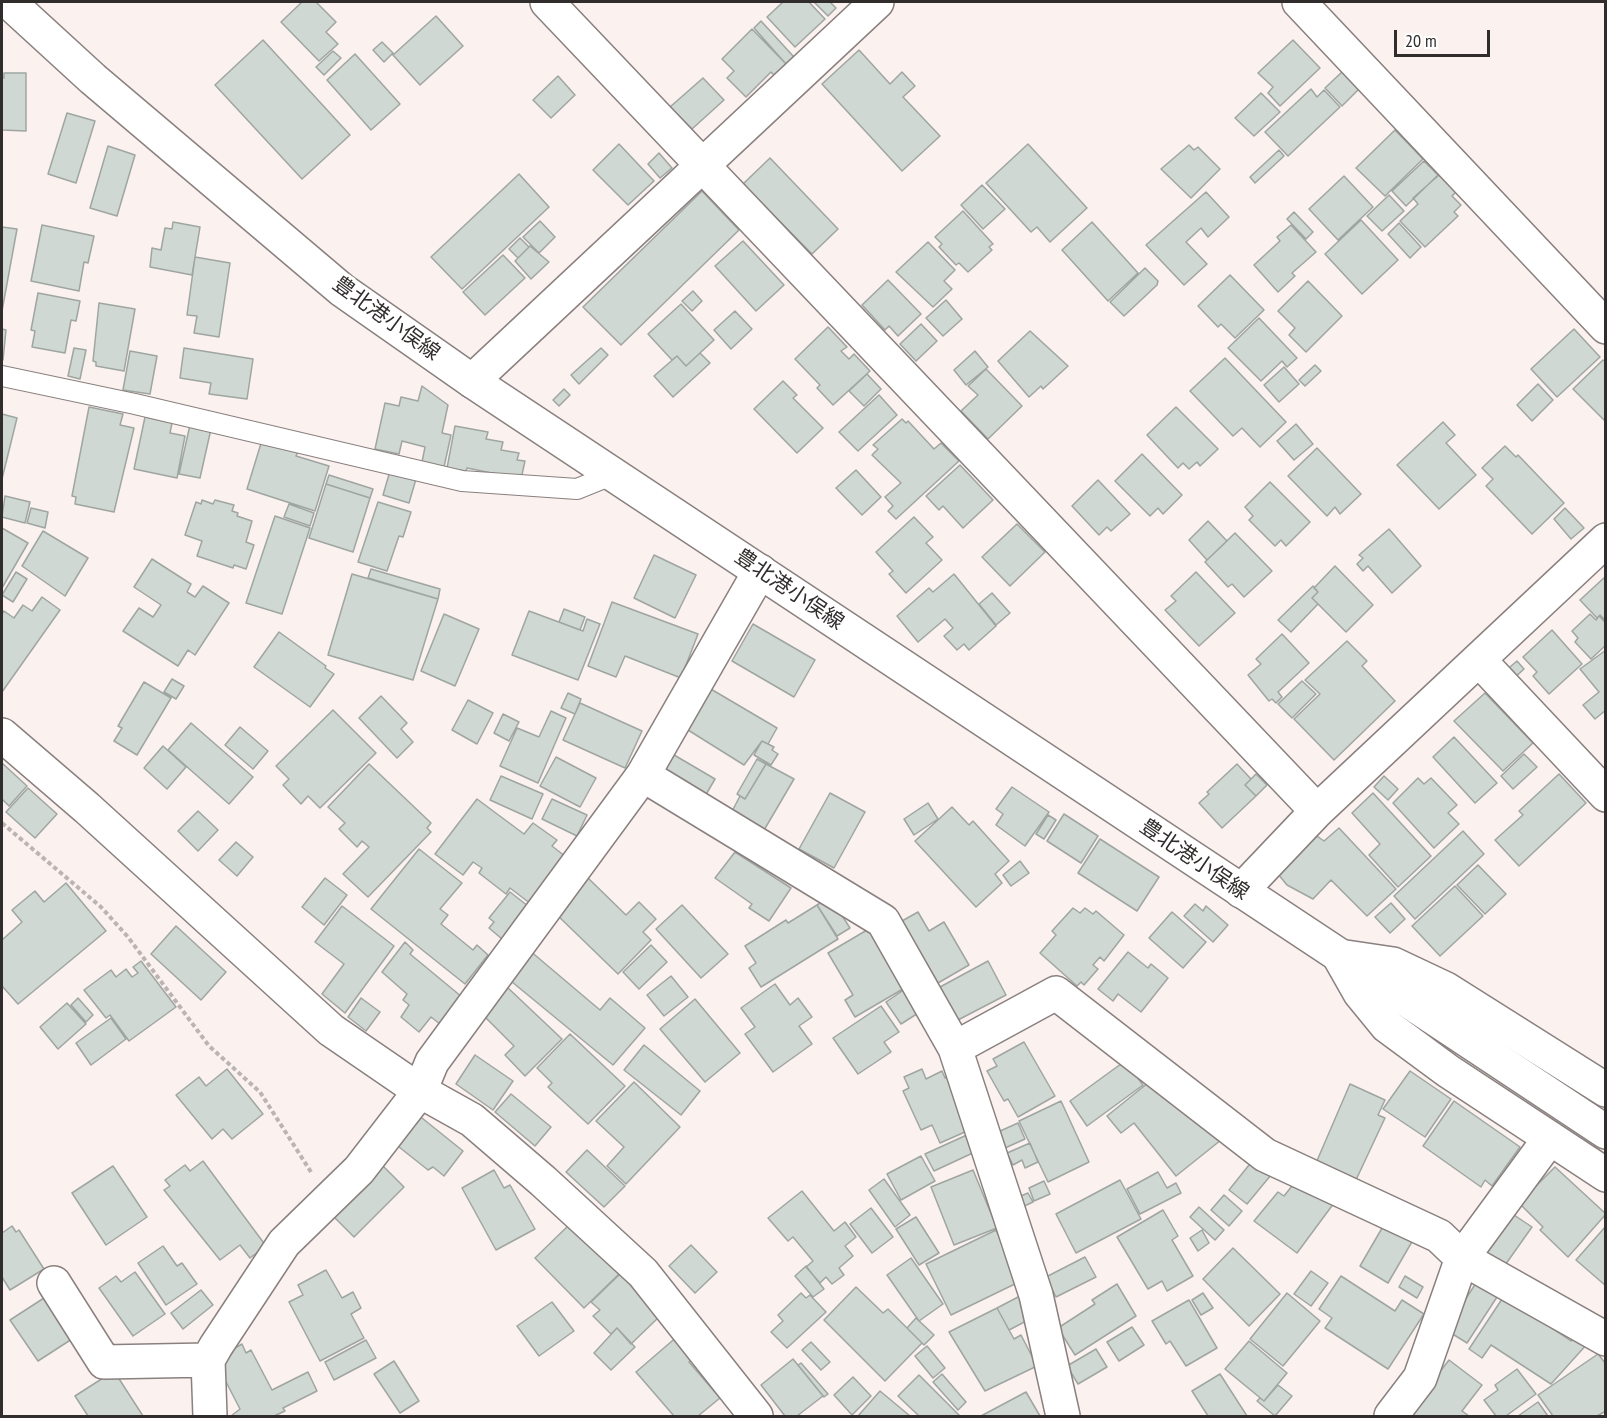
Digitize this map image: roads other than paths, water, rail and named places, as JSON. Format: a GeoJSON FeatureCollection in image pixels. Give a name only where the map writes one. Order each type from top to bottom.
{"type":"FeatureCollection","features":[{"type":"Feature","properties":{"kind":"street","name":"豊北港小俣線"},"geometry":{"type":"LineString","coordinates":[[9,2],[93,79],[342,290],[472,381],[1605,1132]]}},
{"type":"Feature","properties":{"kind":"street"},"geometry":{"type":"LineString","coordinates":[[547,2],[1317,811]]}},
{"type":"Feature","properties":{"kind":"street"},"geometry":{"type":"LineString","coordinates":[[472,381],[877,2]]}},
{"type":"Feature","properties":{"kind":"street"},"geometry":{"type":"LineString","coordinates":[[1299,2],[1605,327]]}},
{"type":"Feature","properties":{"kind":"street"},"geometry":{"type":"LineString","coordinates":[[1241,891],[1317,811],[1605,540]]}},
{"type":"Feature","properties":{"kind":"street"},"geometry":{"type":"LineString","coordinates":[[210,1416],[208,1360],[284,1243],[330,1202],[359,1170],[420,1091],[432,1062],[643,775],[759,571]]}},
{"type":"Feature","properties":{"kind":"street"},"geometry":{"type":"LineString","coordinates":[[1479,660],[1605,795]]}},
{"type":"Feature","properties":{"kind":"street"},"geometry":{"type":"LineString","coordinates":[[2,735],[87,808],[330,1030],[420,1091],[471,1120],[643,1273],[756,1416]]}},
{"type":"Feature","properties":{"kind":"street"},"geometry":{"type":"LineString","coordinates":[[643,775],[883,921],[955,1048],[1036,1295],[1063,1416]]}},
{"type":"Feature","properties":{"kind":"street"},"geometry":{"type":"LineString","coordinates":[[1339,956],[1393,964],[1446,989],[1605,1090]]}},
{"type":"Feature","properties":{"kind":"street"},"geometry":{"type":"LineString","coordinates":[[1339,956],[1360,993],[1387,1026],[1448,1071],[1605,1175]]}},
{"type":"Feature","properties":{"kind":"street"},"geometry":{"type":"LineString","coordinates":[[955,1048],[1056,993],[1265,1155],[1439,1236],[1462,1258],[1547,1303],[1605,1339]]}},
{"type":"Feature","properties":{"kind":"street"},"geometry":{"type":"LineString","coordinates":[[1391,1416],[1420,1378],[1462,1258],[1550,1138]]}},
{"type":"Feature","properties":{"kind":"street"},"geometry":{"type":"LineString","coordinates":[[54,1283],[104,1362],[208,1360]]}},
{"type":"Feature","properties":{"kind":"lane"},"geometry":{"type":"LineString","coordinates":[[2,376],[146,406],[462,481],[577,489],[614,474]]}}]}
